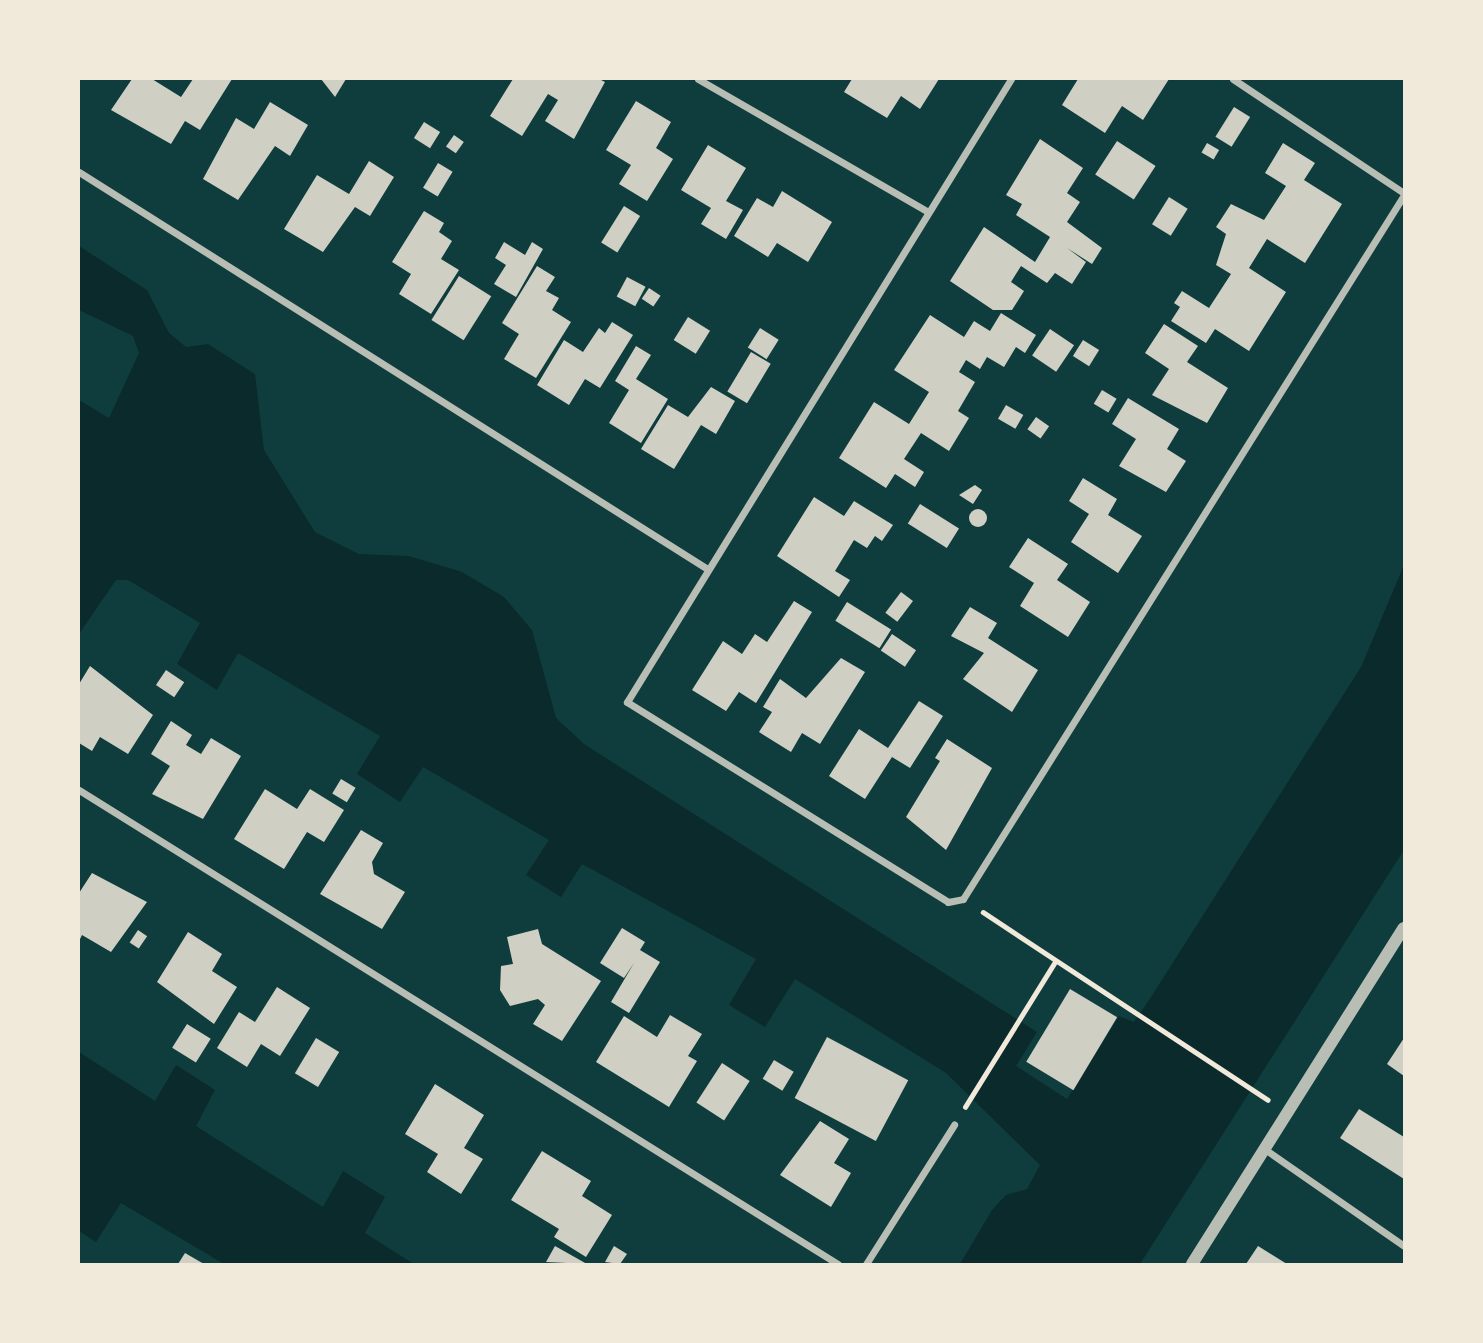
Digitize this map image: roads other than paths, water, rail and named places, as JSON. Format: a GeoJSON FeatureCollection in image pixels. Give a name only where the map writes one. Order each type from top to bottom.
{"type":"FeatureCollection","features":[{"type":"Feature","properties":{"kind":"street"},"geometry":{"type":"LineString","coordinates":[[698,79],[927,211]]}},
{"type":"Feature","properties":{"kind":"street"},"geometry":{"type":"LineString","coordinates":[[1011,79],[706,568],[627,702],[948,902],[963,899],[1404,194],[1234,79]]}},
{"type":"Feature","properties":{"kind":"street"},"geometry":{"type":"LineString","coordinates":[[79,172],[303,310],[706,568]]}},
{"type":"Feature","properties":{"kind":"street"},"geometry":{"type":"LineString","coordinates":[[79,790],[838,1264]]}},
{"type":"Feature","properties":{"kind":"street"},"geometry":{"type":"LineString","coordinates":[[1192,1264],[1404,928]]}},
{"type":"Feature","properties":{"kind":"street"},"geometry":{"type":"LineString","coordinates":[[866,1264],[954,1125]]}},
{"type":"Feature","properties":{"kind":"street"},"geometry":{"type":"LineString","coordinates":[[1266,1150],[1404,1246]]}},
{"type":"Feature","properties":{"kind":"water"},"geometry":{"type":"Polygon","coordinates":[[[79,246],[147,290],[169,333],[186,347],[208,344],[255,374],[264,450],[315,532],[359,554],[409,556],[462,572],[504,597],[532,630],[556,718],[584,744],[1037,1032],[1016,1066],[1067,1099],[1119,1016],[1134,1022],[1361,667],[1404,565],[1404,850],[1140,1264],[960,1264],[992,1210],[1006,1195],[1027,1189],[1040,1165],[946,1073],[795,979],[765,1027],[729,1005],[756,959],[582,864],[561,897],[526,875],[549,840],[423,767],[400,802],[357,774],[380,736],[238,653],[217,690],[177,664],[200,623],[128,580],[116,580],[79,634],[79,400],[109,418],[139,353],[133,336],[79,310],[79,246]]]}},
{"type":"Feature","properties":{"kind":"water"},"geometry":{"type":"Polygon","coordinates":[[[79,1052],[155,1101],[176,1065],[215,1090],[196,1126],[323,1207],[343,1171],[385,1197],[365,1233],[414,1264],[224,1264],[121,1203],[96,1242],[79,1231],[79,1052]]]}}]}
